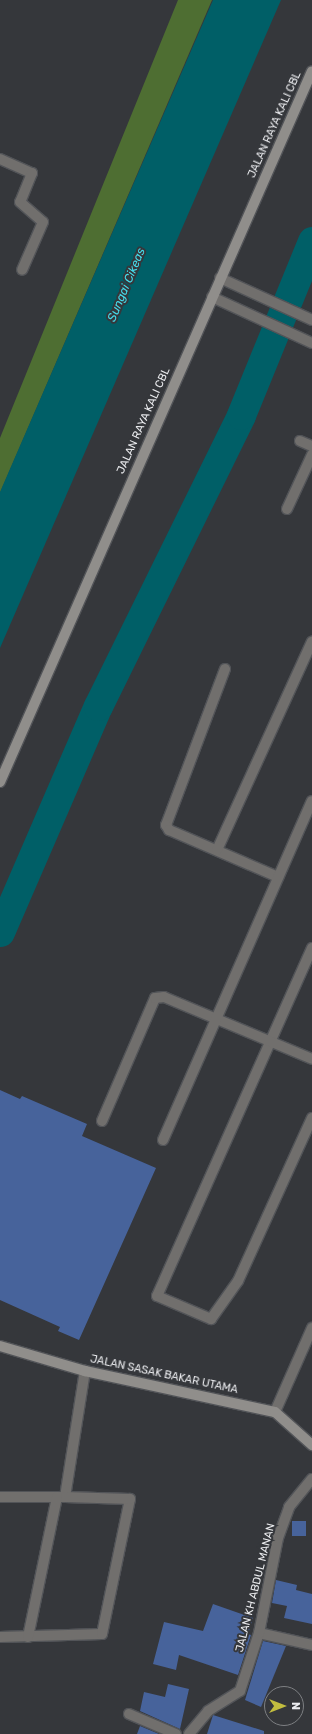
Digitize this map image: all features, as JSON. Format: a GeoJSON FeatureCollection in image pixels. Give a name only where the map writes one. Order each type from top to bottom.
{"type":"FeatureCollection","features":[{"type":"Feature","properties":{"kind":"main road","name":"JALAN RAYA KALI CBL"},"geometry":{"type":"LineString","coordinates":[[0,782],[312,71]]}},
{"type":"Feature","properties":{"kind":"main road","name":"JALAN SASAK BAKAR UTAMA"},"geometry":{"type":"LineString","coordinates":[[0,1346],[85,1371],[275,1412],[312,1445]]}},
{"type":"Feature","properties":{"kind":"street"},"geometry":{"type":"LineString","coordinates":[[0,159],[32,173],[20,202],[43,222],[22,270]]}},
{"type":"Feature","properties":{"kind":"street"},"geometry":{"type":"LineString","coordinates":[[220,278],[273,304],[309,319]]}},
{"type":"Feature","properties":{"kind":"street"},"geometry":{"type":"LineString","coordinates":[[212,297],[312,343]]}},
{"type":"Feature","properties":{"kind":"street"},"geometry":{"type":"LineString","coordinates":[[300,440],[312,446]]}},
{"type":"Feature","properties":{"kind":"street"},"geometry":{"type":"LineString","coordinates":[[287,509],[312,455]]}},
{"type":"Feature","properties":{"kind":"street"},"geometry":{"type":"LineString","coordinates":[[217,850],[312,642]]}},
{"type":"Feature","properties":{"kind":"street"},"geometry":{"type":"LineString","coordinates":[[225,670],[166,822],[167,829],[278,877]]}},
{"type":"Feature","properties":{"kind":"street"},"geometry":{"type":"LineString","coordinates":[[163,1140],[312,801]]}},
{"type":"Feature","properties":{"kind":"street"},"geometry":{"type":"LineString","coordinates":[[312,948],[157,1296],[211,1319],[241,1273],[312,1118]]}},
{"type":"Feature","properties":{"kind":"street"},"geometry":{"type":"LineString","coordinates":[[102,1121],[153,1000],[164,997],[312,1059]]}},
{"type":"Feature","properties":{"kind":"street"},"geometry":{"type":"LineString","coordinates":[[275,1412],[312,1328]]}},
{"type":"Feature","properties":{"kind":"street"},"geometry":{"type":"LineString","coordinates":[[28,1638],[61,1497],[85,1371]]}},
{"type":"Feature","properties":{"kind":"street","name":"JALAN KH ABDUL MANAN"},"geometry":{"type":"LineString","coordinates":[[189,1734],[203,1715],[240,1690],[260,1633],[283,1525],[289,1507],[312,1479]]}},
{"type":"Feature","properties":{"kind":"street"},"geometry":{"type":"LineString","coordinates":[[0,1497],[130,1499],[102,1634],[0,1638]]}},
{"type":"Feature","properties":{"kind":"street"},"geometry":{"type":"LineString","coordinates":[[260,1633],[312,1645]]}},
{"type":"Feature","properties":{"kind":"street"},"geometry":{"type":"LineString","coordinates":[[129,1714],[176,1734]]}},
{"type":"Feature","properties":{"kind":"green space"},"geometry":{"type":"Polygon","coordinates":[[[178,0],[212,0],[0,493],[0,438],[178,0]]]}},
{"type":"Feature","properties":{"kind":"water","name":"Sungai Cikeas"},"geometry":{"type":"Polygon","coordinates":[[[213,0],[281,0],[0,648],[0,492],[213,0]]]}},
{"type":"Feature","properties":{"kind":"building"},"geometry":{"type":"Polygon","coordinates":[[[0,1090],[20,1099],[22,1096],[87,1124],[82,1136],[156,1168],[79,1340],[58,1331],[60,1327],[0,1300],[0,1090]]]}},
{"type":"Feature","properties":{"kind":"building"},"geometry":{"type":"Polygon","coordinates":[[[292,1521],[306,1521],[306,1536],[292,1536],[292,1521]]]}},
{"type":"Feature","properties":{"kind":"building"},"geometry":{"type":"Polygon","coordinates":[[[276,1580],[297,1585],[296,1590],[312,1594],[312,1624],[284,1618],[287,1606],[272,1603],[276,1580]]]}},
{"type":"Feature","properties":{"kind":"building"},"geometry":{"type":"Polygon","coordinates":[[[213,1604],[253,1618],[248,1634],[251,1635],[238,1675],[179,1655],[176,1670],[153,1664],[164,1622],[203,1631],[213,1604]]]}},
{"type":"Feature","properties":{"kind":"building"},"geometry":{"type":"Polygon","coordinates":[[[263,1641],[286,1646],[270,1686],[264,1686],[264,1700],[261,1707],[245,1700],[263,1641]]]}},
{"type":"Feature","properties":{"kind":"building"},"geometry":{"type":"Polygon","coordinates":[[[168,1684],[189,1689],[180,1729],[140,1711],[144,1692],[165,1697],[168,1684]]]}},
{"type":"Feature","properties":{"kind":"building"},"geometry":{"type":"Polygon","coordinates":[[[213,1715],[264,1731],[264,1734],[207,1734],[213,1715]]]}},
{"type":"Feature","properties":{"kind":"building"},"geometry":{"type":"Polygon","coordinates":[[[140,1726],[159,1734],[137,1734],[140,1726]]]}},
{"type":"Feature","properties":{"kind":"waterway"},"geometry":{"type":"LineString","coordinates":[[0,932],[98,706],[241,415],[312,241]]}}]}
